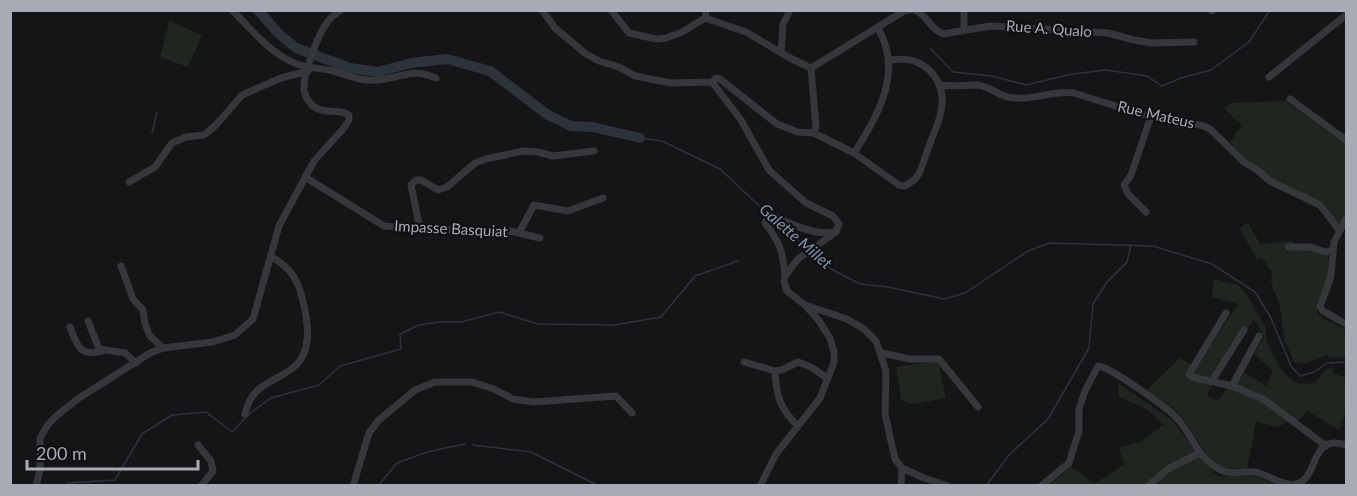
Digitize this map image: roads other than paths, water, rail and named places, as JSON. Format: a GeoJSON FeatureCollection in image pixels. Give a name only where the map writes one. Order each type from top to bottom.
{"type":"FeatureCollection","features":[{"type":"Feature","properties":{"kind":"street"},"geometry":{"type":"LineString","coordinates":[[232,10],[270,49],[292,63],[332,71],[361,81],[421,72],[436,78]]}},
{"type":"Feature","properties":{"kind":"street"},"geometry":{"type":"LineString","coordinates":[[36,486],[40,470],[40,438],[47,426],[79,398],[150,353],[163,348],[213,342],[235,335],[248,326],[256,312],[279,226],[314,161],[349,120],[349,115],[345,112],[321,111],[307,99],[304,88],[318,41],[328,20],[341,10]]}},
{"type":"Feature","properties":{"kind":"street"},"geometry":{"type":"LineString","coordinates":[[542,10],[555,28],[599,61],[654,81],[712,82],[716,78],[720,79],[777,124],[798,132],[814,133],[854,153],[899,185],[905,186],[919,174],[939,124],[943,103],[940,85],[930,71],[918,62],[903,58],[890,60]]}},
{"type":"Feature","properties":{"kind":"street"},"geometry":{"type":"LineString","coordinates":[[611,10],[629,33],[656,39],[682,32],[705,14],[746,32],[811,68],[816,127],[814,133]]}},
{"type":"Feature","properties":{"kind":"street"},"geometry":{"type":"LineString","coordinates":[[781,53],[783,24],[790,10]]}},
{"type":"Feature","properties":{"kind":"street","name":"Rue A. Qualo"},"geometry":{"type":"LineString","coordinates":[[811,68],[904,11],[912,10],[923,14],[938,32],[943,34],[990,26],[1022,27],[1108,33],[1152,43],[1194,42]]}},
{"type":"Feature","properties":{"kind":"street"},"geometry":{"type":"LineString","coordinates":[[964,10],[964,30]]}},
{"type":"Feature","properties":{"kind":"street"},"geometry":{"type":"LineString","coordinates":[[1269,77],[1347,15]]}},
{"type":"Feature","properties":{"kind":"street"},"geometry":{"type":"LineString","coordinates":[[854,153],[878,115],[883,98],[890,60],[886,42],[878,28]]}},
{"type":"Feature","properties":{"kind":"street"},"geometry":{"type":"LineString","coordinates":[[129,182],[155,167],[172,143],[186,137],[204,135],[216,125],[242,95],[309,67]]}},
{"type":"Feature","properties":{"kind":"street"},"geometry":{"type":"LineString","coordinates":[[712,82],[741,120],[769,170],[806,203],[835,218],[839,224],[836,231],[798,259],[785,276]]}},
{"type":"Feature","properties":{"kind":"street","name":"Rue Mateus"},"geometry":{"type":"LineString","coordinates":[[940,85],[979,85],[1007,97],[1074,93],[1141,114],[1210,129],[1244,162],[1270,181],[1320,205],[1339,230]]}},
{"type":"Feature","properties":{"kind":"street"},"geometry":{"type":"LineString","coordinates":[[1290,99],[1347,140]]}},
{"type":"Feature","properties":{"kind":"street"},"geometry":{"type":"LineString","coordinates":[[1146,212],[1128,194],[1124,185],[1131,175],[1151,116]]}},
{"type":"Feature","properties":{"kind":"street"},"geometry":{"type":"LineString","coordinates":[[420,229],[411,184],[416,180],[421,180],[438,190],[447,187],[475,163],[486,159],[523,151],[553,156],[594,151]]}},
{"type":"Feature","properties":{"kind":"street","name":"Impasse Basquiat"},"geometry":{"type":"LineString","coordinates":[[305,177],[384,226],[493,230],[540,238]]}},
{"type":"Feature","properties":{"kind":"street"},"geometry":{"type":"LineString","coordinates":[[519,233],[534,205],[568,211],[603,198]]}},
{"type":"Feature","properties":{"kind":"street"},"geometry":{"type":"LineString","coordinates":[[760,486],[776,454],[820,398],[834,362],[830,338],[819,321],[805,305],[787,291],[782,252],[778,240],[765,223],[772,215],[794,226],[829,233],[836,231]]}},
{"type":"Feature","properties":{"kind":"street"},"geometry":{"type":"LineString","coordinates":[[1347,219],[1339,230],[1333,250],[1331,276],[1320,307],[1347,324]]}},
{"type":"Feature","properties":{"kind":"street"},"geometry":{"type":"LineString","coordinates":[[1289,247],[1315,248],[1325,252],[1333,250]]}},
{"type":"Feature","properties":{"kind":"street"},"geometry":{"type":"LineString","coordinates":[[245,414],[248,404],[262,385],[295,367],[303,355],[308,338],[307,316],[295,276],[283,263],[272,257]]}},
{"type":"Feature","properties":{"kind":"street"},"geometry":{"type":"LineString","coordinates":[[121,266],[133,299],[143,310],[150,336],[163,348]]}},
{"type":"Feature","properties":{"kind":"street"},"geometry":{"type":"LineString","coordinates":[[805,305],[847,319],[864,328],[876,340],[886,371],[885,414],[895,459],[902,468],[948,486]]}},
{"type":"Feature","properties":{"kind":"street"},"geometry":{"type":"LineString","coordinates":[[1226,313],[1189,372],[1192,377],[1232,386],[1263,399],[1326,446]]}},
{"type":"Feature","properties":{"kind":"street"},"geometry":{"type":"LineString","coordinates":[[88,321],[97,347],[102,351]]}},
{"type":"Feature","properties":{"kind":"street"},"geometry":{"type":"LineString","coordinates":[[70,327],[78,347],[84,351],[125,353],[136,363]]}},
{"type":"Feature","properties":{"kind":"street"},"geometry":{"type":"LineString","coordinates":[[1212,381],[1244,330]]}},
{"type":"Feature","properties":{"kind":"street"},"geometry":{"type":"LineString","coordinates":[[1232,386],[1259,336]]}},
{"type":"Feature","properties":{"kind":"street"},"geometry":{"type":"LineString","coordinates":[[882,353],[910,358],[939,359],[978,407]]}},
{"type":"Feature","properties":{"kind":"street"},"geometry":{"type":"LineString","coordinates":[[744,362],[775,371],[798,362],[811,367],[827,378]]}},
{"type":"Feature","properties":{"kind":"street"},"geometry":{"type":"LineString","coordinates":[[1041,486],[1070,463],[1079,431],[1079,409],[1098,366],[1104,366],[1118,375],[1175,417],[1200,453],[1212,465],[1225,472],[1254,472],[1287,484],[1301,483],[1319,451],[1326,446],[1339,443],[1347,445]]}},
{"type":"Feature","properties":{"kind":"street"},"geometry":{"type":"LineString","coordinates":[[775,371],[777,395],[789,417],[798,426]]}},
{"type":"Feature","properties":{"kind":"street"},"geometry":{"type":"LineString","coordinates":[[353,486],[369,433],[379,420],[415,390],[435,382],[472,382],[494,389],[513,399],[533,402],[616,396],[632,413]]}},
{"type":"Feature","properties":{"kind":"street"},"geometry":{"type":"LineString","coordinates":[[198,445],[211,461],[213,471],[201,486]]}},
{"type":"Feature","properties":{"kind":"street"},"geometry":{"type":"LineString","coordinates":[[1148,486],[1169,468],[1200,453]]}},
{"type":"Feature","properties":{"kind":"street"},"geometry":{"type":"LineString","coordinates":[[901,486],[902,468]]}},
{"type":"Feature","properties":{"kind":"waterway","name":"Galette Millet"},"geometry":{"type":"LineString","coordinates":[[258,10],[278,33],[296,48],[350,68],[378,72],[411,63],[447,59],[490,71],[548,115],[571,126],[593,127],[640,138]]}},
{"type":"Feature","properties":{"kind":"waterway"},"geometry":{"type":"LineString","coordinates":[[931,49],[953,72],[992,76],[1026,85],[1072,74],[1106,70],[1147,76],[1162,86],[1211,70],[1249,42],[1270,10]]}},
{"type":"Feature","properties":{"kind":"waterway"},"geometry":{"type":"LineString","coordinates":[[152,133],[157,112]]}},
{"type":"Feature","properties":{"kind":"waterway","name":"Galette Millet"},"geometry":{"type":"LineString","coordinates":[[640,138],[662,141],[720,169],[768,214]]}},
{"type":"Feature","properties":{"kind":"waterway","name":"Galette Millet"},"geometry":{"type":"LineString","coordinates":[[773,220],[809,249]]}},
{"type":"Feature","properties":{"kind":"waterway","name":"Galette Millet"},"geometry":{"type":"LineString","coordinates":[[812,252],[831,269],[860,284],[888,287],[944,299],[965,293],[1028,251],[1049,243],[1153,246],[1212,264],[1255,292],[1271,318],[1291,366],[1300,376],[1314,372],[1327,363],[1346,362]]}},
{"type":"Feature","properties":{"kind":"waterway"},"geometry":{"type":"LineString","coordinates":[[986,486],[1009,455],[1048,419],[1089,348],[1093,304],[1107,282],[1127,262],[1131,245]]}},
{"type":"Feature","properties":{"kind":"waterway"},"geometry":{"type":"LineString","coordinates":[[67,483],[115,480],[142,434],[172,415],[206,412],[232,432],[249,414],[271,398],[319,385],[340,366],[401,349],[400,334],[419,325],[461,322],[499,312],[538,324],[614,325],[661,317],[695,276],[738,261]]}},
{"type":"Feature","properties":{"kind":"waterway"},"geometry":{"type":"LineString","coordinates":[[378,486],[397,463],[427,452],[465,444]]}},
{"type":"Feature","properties":{"kind":"waterway"},"geometry":{"type":"LineString","coordinates":[[473,445],[531,452],[599,486]]}}]}
